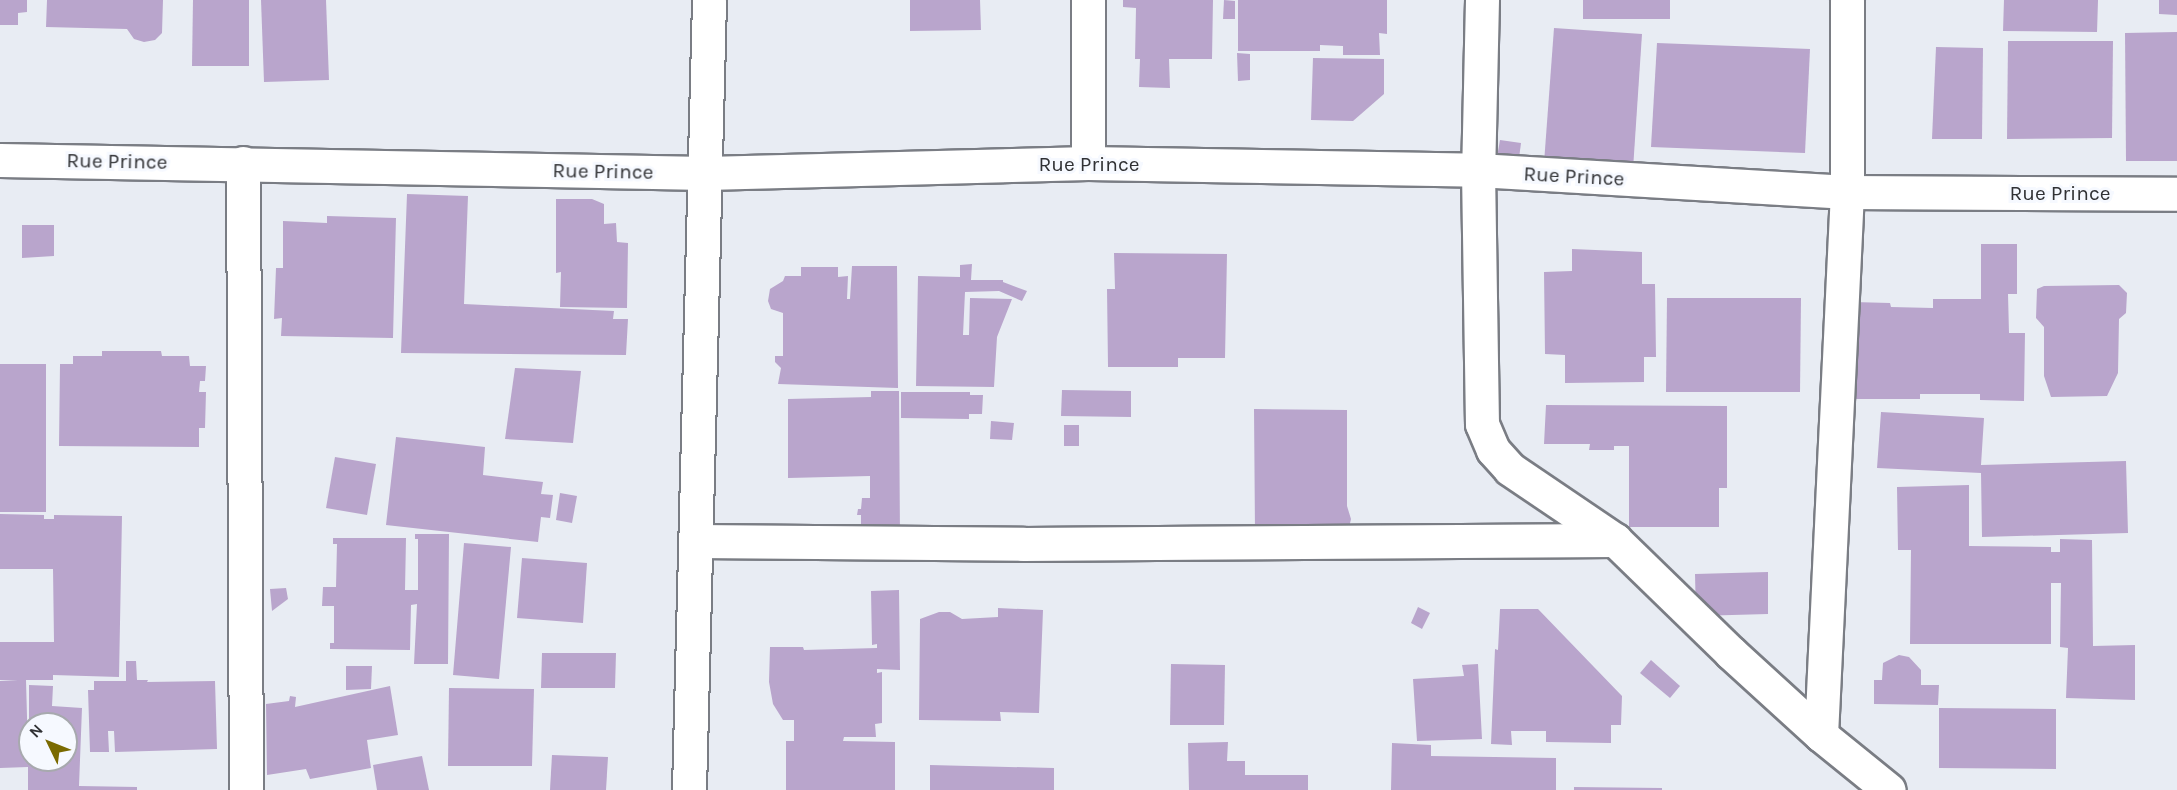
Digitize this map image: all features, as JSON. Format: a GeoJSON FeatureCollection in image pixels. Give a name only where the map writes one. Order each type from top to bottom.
{"type":"FeatureCollection","features":[{"type":"Feature","properties":{"kind":"street"},"geometry":{"type":"LineString","coordinates":[[689,790],[709,0]]}},
{"type":"Feature","properties":{"kind":"street"},"geometry":{"type":"LineString","coordinates":[[1088,0],[1088,163]]}},
{"type":"Feature","properties":{"kind":"street"},"geometry":{"type":"LineString","coordinates":[[1482,0],[1478,170],[1482,424],[1493,450],[1510,469],[1615,540],[1821,735],[1889,790]]}},
{"type":"Feature","properties":{"kind":"street"},"geometry":{"type":"LineString","coordinates":[[1821,735],[1848,192],[1847,0]]}},
{"type":"Feature","properties":{"kind":"street","name":"Rue Prince"},"geometry":{"type":"LineString","coordinates":[[0,160],[706,173],[1088,163],[1478,170],[1848,192],[2177,194]]}},
{"type":"Feature","properties":{"kind":"street"},"geometry":{"type":"LineString","coordinates":[[243,163],[246,790]]}},
{"type":"Feature","properties":{"kind":"street"},"geometry":{"type":"LineString","coordinates":[[696,541],[1035,544],[1615,540]]}},
{"type":"Feature","properties":{"kind":"building"},"geometry":{"type":"Polygon","coordinates":[[[0,0],[27,0],[27,12],[18,13],[18,25],[0,25],[0,0]]]}},
{"type":"Feature","properties":{"kind":"building"},"geometry":{"type":"Polygon","coordinates":[[[47,0],[163,0],[162,33],[155,40],[144,42],[134,39],[127,29],[46,27],[47,0]]]}},
{"type":"Feature","properties":{"kind":"building"},"geometry":{"type":"Polygon","coordinates":[[[193,0],[249,0],[249,66],[192,66],[193,0]]]}},
{"type":"Feature","properties":{"kind":"building"},"geometry":{"type":"Polygon","coordinates":[[[261,0],[326,0],[329,80],[264,82],[261,0]]]}},
{"type":"Feature","properties":{"kind":"building"},"geometry":{"type":"Polygon","coordinates":[[[910,0],[980,0],[981,30],[910,31],[910,0]]]}},
{"type":"Feature","properties":{"kind":"building"},"geometry":{"type":"Polygon","coordinates":[[[1123,0],[1213,0],[1212,59],[1169,59],[1170,88],[1139,87],[1140,59],[1135,59],[1136,8],[1123,7],[1123,0]]]}},
{"type":"Feature","properties":{"kind":"building"},"geometry":{"type":"Polygon","coordinates":[[[1224,0],[1235,1],[1235,19],[1223,19],[1224,0]]]}},
{"type":"Feature","properties":{"kind":"building"},"geometry":{"type":"Polygon","coordinates":[[[1238,0],[1387,0],[1387,34],[1379,33],[1380,55],[1343,55],[1343,46],[1320,45],[1320,51],[1238,51],[1238,0]]]}},
{"type":"Feature","properties":{"kind":"building"},"geometry":{"type":"Polygon","coordinates":[[[1583,0],[1670,0],[1670,19],[1583,19],[1583,0]]]}},
{"type":"Feature","properties":{"kind":"building"},"geometry":{"type":"Polygon","coordinates":[[[2004,0],[2098,0],[2097,32],[2003,31],[2004,0]]]}},
{"type":"Feature","properties":{"kind":"building"},"geometry":{"type":"Polygon","coordinates":[[[2159,0],[2177,0],[2177,15],[2159,14],[2159,0]]]}},
{"type":"Feature","properties":{"kind":"building"},"geometry":{"type":"Polygon","coordinates":[[[1554,28],[1642,34],[1633,169],[1544,163],[1554,28]]]}},
{"type":"Feature","properties":{"kind":"building"},"geometry":{"type":"Polygon","coordinates":[[[2177,32],[2177,161],[2126,161],[2125,33],[2177,32]]]}},
{"type":"Feature","properties":{"kind":"building"},"geometry":{"type":"Polygon","coordinates":[[[2008,41],[2113,41],[2112,138],[2007,139],[2008,41]]]}},
{"type":"Feature","properties":{"kind":"building"},"geometry":{"type":"Polygon","coordinates":[[[1657,43],[1810,49],[1805,153],[1651,147],[1657,43]]]}},
{"type":"Feature","properties":{"kind":"building"},"geometry":{"type":"Polygon","coordinates":[[[1936,47],[1983,48],[1982,139],[1932,139],[1936,47]]]}},
{"type":"Feature","properties":{"kind":"building"},"geometry":{"type":"Polygon","coordinates":[[[1237,53],[1250,54],[1250,80],[1238,81],[1237,53]]]}},
{"type":"Feature","properties":{"kind":"building"},"geometry":{"type":"Polygon","coordinates":[[[1313,58],[1384,59],[1384,94],[1353,121],[1311,120],[1313,58]]]}},
{"type":"Feature","properties":{"kind":"building"},"geometry":{"type":"Polygon","coordinates":[[[1500,140],[1521,143],[1518,166],[1496,163],[1500,140]]]}},
{"type":"Feature","properties":{"kind":"building"},"geometry":{"type":"Polygon","coordinates":[[[407,194],[468,196],[464,304],[614,311],[613,319],[628,319],[626,355],[401,353],[407,194]]]}},
{"type":"Feature","properties":{"kind":"building"},"geometry":{"type":"Polygon","coordinates":[[[556,199],[592,199],[604,204],[604,224],[616,223],[617,242],[628,243],[627,308],[560,307],[561,272],[556,273],[556,199]]]}},
{"type":"Feature","properties":{"kind":"building"},"geometry":{"type":"Polygon","coordinates":[[[327,216],[396,218],[393,338],[281,336],[282,318],[274,319],[276,268],[283,268],[283,221],[327,223],[327,216]]]}},
{"type":"Feature","properties":{"kind":"building"},"geometry":{"type":"Polygon","coordinates":[[[22,225],[54,225],[54,256],[22,258],[22,225]]]}},
{"type":"Feature","properties":{"kind":"building"},"geometry":{"type":"Polygon","coordinates":[[[1981,244],[2017,244],[2017,294],[2008,294],[2009,333],[2025,333],[2024,401],[1980,400],[1980,394],[1920,394],[1920,399],[1853,399],[1853,302],[1890,303],[1891,307],[1933,308],[1933,299],[1981,299],[1981,244]]]}},
{"type":"Feature","properties":{"kind":"building"},"geometry":{"type":"Polygon","coordinates":[[[1572,249],[1642,252],[1642,284],[1655,284],[1656,357],[1644,357],[1644,382],[1565,383],[1565,355],[1545,354],[1544,272],[1572,271],[1572,249]]]}},
{"type":"Feature","properties":{"kind":"building"},"geometry":{"type":"Polygon","coordinates":[[[1114,253],[1227,254],[1225,358],[1178,358],[1178,367],[1108,367],[1107,289],[1115,289],[1114,253]]]}},
{"type":"Feature","properties":{"kind":"building"},"geometry":{"type":"Polygon","coordinates":[[[972,264],[971,280],[1003,280],[1003,282],[1027,291],[1022,301],[999,291],[965,292],[963,335],[969,335],[970,298],[1012,299],[997,337],[994,387],[916,386],[918,276],[960,277],[960,265],[972,264]]]}},
{"type":"Feature","properties":{"kind":"building"},"geometry":{"type":"Polygon","coordinates":[[[852,266],[897,266],[898,388],[778,384],[781,368],[775,362],[775,356],[783,356],[783,313],[771,309],[768,301],[770,289],[783,281],[785,276],[801,276],[801,267],[838,267],[838,277],[848,276],[847,299],[850,299],[852,266]]]}},
{"type":"Feature","properties":{"kind":"building"},"geometry":{"type":"Polygon","coordinates":[[[2119,285],[2127,293],[2126,313],[2119,319],[2118,373],[2107,396],[2051,397],[2044,376],[2044,327],[2036,318],[2037,289],[2044,286],[2119,285]]]}},
{"type":"Feature","properties":{"kind":"building"},"geometry":{"type":"Polygon","coordinates":[[[1667,298],[1801,298],[1800,392],[1666,392],[1667,298]]]}},
{"type":"Feature","properties":{"kind":"building"},"geometry":{"type":"Polygon","coordinates":[[[102,351],[161,351],[162,356],[189,356],[190,366],[206,366],[205,381],[200,381],[199,392],[206,392],[205,428],[199,428],[199,447],[59,446],[60,364],[73,364],[73,356],[102,356],[102,351]]]}},
{"type":"Feature","properties":{"kind":"building"},"geometry":{"type":"Polygon","coordinates":[[[0,364],[46,364],[46,512],[0,512],[0,364]]]}},
{"type":"Feature","properties":{"kind":"building"},"geometry":{"type":"Polygon","coordinates":[[[515,368],[581,371],[573,443],[505,439],[515,368]]]}},
{"type":"Feature","properties":{"kind":"building"},"geometry":{"type":"Polygon","coordinates":[[[1062,390],[1131,391],[1131,417],[1061,416],[1062,390]]]}},
{"type":"Feature","properties":{"kind":"building"},"geometry":{"type":"Polygon","coordinates":[[[871,391],[899,391],[900,538],[861,537],[861,515],[857,515],[858,509],[861,509],[862,498],[870,498],[870,476],[788,478],[788,399],[871,397],[871,391]]]}},
{"type":"Feature","properties":{"kind":"building"},"geometry":{"type":"Polygon","coordinates":[[[901,392],[970,392],[970,395],[983,395],[982,414],[969,414],[969,419],[901,418],[901,392]]]}},
{"type":"Feature","properties":{"kind":"building"},"geometry":{"type":"Polygon","coordinates":[[[1546,405],[1727,406],[1727,488],[1719,488],[1719,527],[1629,527],[1629,446],[1614,446],[1614,450],[1589,450],[1590,444],[1544,444],[1546,405]]]}},
{"type":"Feature","properties":{"kind":"building"},"geometry":{"type":"Polygon","coordinates":[[[1254,409],[1347,410],[1347,506],[1351,519],[1348,532],[1255,533],[1254,409]]]}},
{"type":"Feature","properties":{"kind":"building"},"geometry":{"type":"Polygon","coordinates":[[[1881,412],[1984,418],[1981,465],[2126,461],[2128,533],[1982,537],[1981,473],[1877,468],[1881,412]]]}},
{"type":"Feature","properties":{"kind":"building"},"geometry":{"type":"Polygon","coordinates":[[[991,421],[1014,423],[1012,440],[990,439],[991,421]]]}},
{"type":"Feature","properties":{"kind":"building"},"geometry":{"type":"Polygon","coordinates":[[[1064,425],[1079,425],[1079,446],[1064,446],[1064,425]]]}},
{"type":"Feature","properties":{"kind":"building"},"geometry":{"type":"Polygon","coordinates":[[[396,437],[485,447],[483,475],[543,482],[541,494],[553,495],[550,518],[541,517],[538,542],[386,525],[396,437]]]}},
{"type":"Feature","properties":{"kind":"building"},"geometry":{"type":"Polygon","coordinates":[[[335,457],[376,464],[367,515],[326,508],[335,457]]]}},
{"type":"Feature","properties":{"kind":"building"},"geometry":{"type":"Polygon","coordinates":[[[1969,485],[1969,546],[2051,547],[2051,552],[2060,552],[2060,539],[2092,540],[2093,646],[2135,645],[2135,700],[2066,698],[2068,648],[2060,647],[2061,583],[2051,583],[2051,644],[1910,644],[1911,550],[1898,550],[1897,487],[1969,485]]]}},
{"type":"Feature","properties":{"kind":"building"},"geometry":{"type":"Polygon","coordinates":[[[560,493],[577,496],[572,523],[556,520],[560,493]]]}},
{"type":"Feature","properties":{"kind":"building"},"geometry":{"type":"Polygon","coordinates":[[[0,514],[44,515],[44,519],[54,519],[54,515],[122,516],[119,677],[53,675],[53,680],[26,680],[27,712],[18,712],[18,767],[0,768],[0,681],[18,680],[0,680],[0,642],[54,642],[53,569],[0,569],[0,514]]]}},
{"type":"Feature","properties":{"kind":"building"},"geometry":{"type":"Polygon","coordinates":[[[415,534],[449,534],[448,664],[414,664],[417,604],[411,605],[410,650],[330,649],[330,643],[334,643],[334,606],[322,606],[323,587],[336,587],[337,544],[333,544],[333,538],[406,538],[405,590],[418,590],[418,539],[415,539],[415,534]]]}},
{"type":"Feature","properties":{"kind":"building"},"geometry":{"type":"Polygon","coordinates":[[[464,543],[511,547],[499,679],[453,675],[464,543]]]}},
{"type":"Feature","properties":{"kind":"building"},"geometry":{"type":"Polygon","coordinates":[[[522,558],[587,563],[583,623],[517,618],[522,558]]]}},
{"type":"Feature","properties":{"kind":"building"},"geometry":{"type":"Polygon","coordinates":[[[1768,572],[1768,614],[1696,616],[1695,574],[1768,572]]]}},
{"type":"Feature","properties":{"kind":"building"},"geometry":{"type":"Polygon","coordinates":[[[286,588],[288,599],[272,611],[270,589],[286,588]]]}},
{"type":"Feature","properties":{"kind":"building"},"geometry":{"type":"Polygon","coordinates":[[[899,590],[900,670],[877,669],[877,673],[882,672],[882,723],[875,724],[876,737],[844,737],[843,741],[895,742],[895,790],[786,790],[786,741],[794,741],[794,720],[783,720],[773,704],[769,682],[770,647],[803,647],[804,650],[877,648],[877,644],[872,645],[871,591],[899,590]]]}},
{"type":"Feature","properties":{"kind":"building"},"geometry":{"type":"Polygon","coordinates":[[[1418,607],[1430,613],[1422,629],[1411,623],[1418,607]]]}},
{"type":"Feature","properties":{"kind":"building"},"geometry":{"type":"Polygon","coordinates":[[[998,608],[1043,610],[1039,713],[1000,712],[1001,721],[919,720],[920,619],[939,612],[950,612],[962,619],[998,617],[998,608]]]}},
{"type":"Feature","properties":{"kind":"building"},"geometry":{"type":"Polygon","coordinates":[[[1500,609],[1538,609],[1622,696],[1621,725],[1611,725],[1611,743],[1546,742],[1546,731],[1511,731],[1512,745],[1491,744],[1495,649],[1498,650],[1500,609]]]}},
{"type":"Feature","properties":{"kind":"building"},"geometry":{"type":"Polygon","coordinates":[[[542,653],[616,653],[615,688],[541,688],[542,653]]]}},
{"type":"Feature","properties":{"kind":"building"},"geometry":{"type":"Polygon","coordinates":[[[1899,655],[1909,657],[1921,670],[1921,685],[1939,685],[1938,705],[1874,704],[1874,680],[1882,680],[1883,663],[1899,655]]]}},
{"type":"Feature","properties":{"kind":"building"},"geometry":{"type":"Polygon","coordinates":[[[1651,660],[1680,686],[1670,698],[1640,673],[1651,660]]]}},
{"type":"Feature","properties":{"kind":"building"},"geometry":{"type":"Polygon","coordinates":[[[126,661],[136,661],[137,680],[148,680],[147,682],[215,681],[217,749],[115,752],[114,731],[108,731],[109,752],[90,752],[88,690],[94,690],[94,681],[126,681],[126,661]]]}},
{"type":"Feature","properties":{"kind":"building"},"geometry":{"type":"Polygon","coordinates":[[[1171,664],[1225,665],[1224,725],[1170,725],[1171,664]]]}},
{"type":"Feature","properties":{"kind":"building"},"geometry":{"type":"Polygon","coordinates":[[[1478,664],[1482,739],[1417,741],[1413,679],[1464,676],[1462,665],[1478,664]]]}},
{"type":"Feature","properties":{"kind":"building"},"geometry":{"type":"Polygon","coordinates":[[[346,666],[372,666],[371,689],[346,690],[346,666]]]}},
{"type":"Feature","properties":{"kind":"building"},"geometry":{"type":"Polygon","coordinates":[[[29,685],[53,686],[52,706],[82,708],[79,786],[137,787],[137,790],[28,790],[28,772],[78,772],[78,712],[29,712],[29,685]]]}},
{"type":"Feature","properties":{"kind":"building"},"geometry":{"type":"Polygon","coordinates":[[[390,686],[398,735],[367,740],[371,768],[310,779],[306,769],[267,775],[266,704],[289,701],[290,696],[296,697],[295,707],[390,686]]]}},
{"type":"Feature","properties":{"kind":"building"},"geometry":{"type":"Polygon","coordinates":[[[449,688],[534,689],[532,766],[448,766],[449,688]]]}},
{"type":"Feature","properties":{"kind":"building"},"geometry":{"type":"Polygon","coordinates":[[[1939,708],[2056,709],[2056,769],[1939,768],[1939,708]]]}},
{"type":"Feature","properties":{"kind":"building"},"geometry":{"type":"Polygon","coordinates":[[[1228,742],[1227,761],[1245,761],[1245,775],[1308,775],[1308,790],[1189,790],[1188,743],[1228,742]]]}},
{"type":"Feature","properties":{"kind":"building"},"geometry":{"type":"Polygon","coordinates":[[[1392,743],[1431,745],[1431,756],[1556,758],[1556,790],[1391,790],[1392,743]]]}},
{"type":"Feature","properties":{"kind":"building"},"geometry":{"type":"Polygon","coordinates":[[[552,755],[608,757],[606,790],[550,790],[552,755]]]}},
{"type":"Feature","properties":{"kind":"building"},"geometry":{"type":"Polygon","coordinates":[[[422,756],[429,790],[377,790],[373,765],[422,756]]]}},
{"type":"Feature","properties":{"kind":"building"},"geometry":{"type":"Polygon","coordinates":[[[930,765],[1054,768],[1054,790],[930,790],[930,765]]]}},
{"type":"Feature","properties":{"kind":"building"},"geometry":{"type":"Polygon","coordinates":[[[1574,787],[1662,788],[1662,790],[1574,790],[1574,787]]]}}]}
